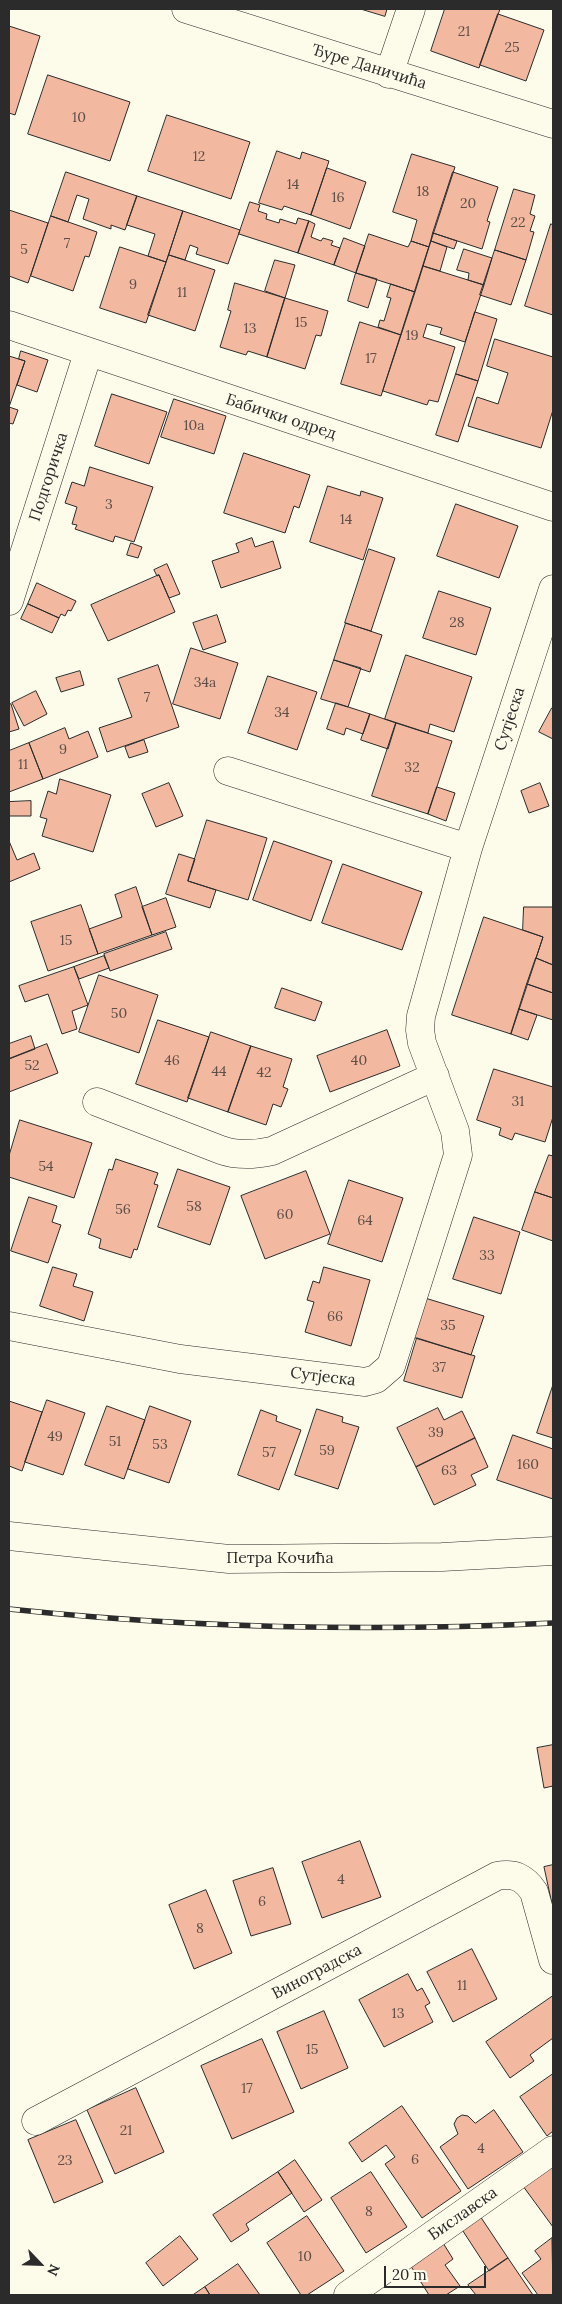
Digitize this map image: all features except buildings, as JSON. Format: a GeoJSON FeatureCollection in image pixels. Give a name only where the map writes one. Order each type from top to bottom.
{"type":"FeatureCollection","features":[{"type":"Feature","properties":{"kind":"street","name":"Ђуре Даничића"},"geometry":{"type":"LineString","coordinates":[[186,9],[553,124]]}},
{"type":"Feature","properties":{"kind":"street"},"geometry":{"type":"LineString","coordinates":[[389,74],[411,9]]}},
{"type":"Feature","properties":{"kind":"street","name":"Бабички одред"},"geometry":{"type":"LineString","coordinates":[[9,325],[553,507]]}},
{"type":"Feature","properties":{"kind":"street","name":"Подгоричка"},"geometry":{"type":"LineString","coordinates":[[9,601],[88,353]]}},
{"type":"Feature","properties":{"kind":"street","name":"Сутјеска"},"geometry":{"type":"LineString","coordinates":[[9,1326],[180,1359],[365,1382],[376,1379],[391,1366],[458,1155],[458,1139],[422,1043],[420,1030],[421,1016],[468,848],[553,589]]}},
{"type":"Feature","properties":{"kind":"street"},"geometry":{"type":"LineString","coordinates":[[228,771],[468,848]]}},
{"type":"Feature","properties":{"kind":"street"},"geometry":{"type":"LineString","coordinates":[[97,1102],[226,1152],[242,1155],[258,1154],[272,1150],[435,1076]]}},
{"type":"Feature","properties":{"kind":"street","name":"Петра Кочића"},"geometry":{"type":"LineString","coordinates":[[9,1536],[229,1559],[442,1556],[553,1551]]}},
{"type":"Feature","properties":{"kind":"street","name":"Виноградска"},"geometry":{"type":"LineString","coordinates":[[36,2121],[497,1876],[508,1874],[519,1876],[528,1882],[534,1892],[553,1960]]}},
{"type":"Feature","properties":{"kind":"street","name":"Биславска"},"geometry":{"type":"LineString","coordinates":[[348,2295],[553,2150]]}},
{"type":"Feature","properties":{"kind":"railway"},"geometry":{"type":"LineString","coordinates":[[9,1609],[213,1624],[349,1628],[553,1623]]}}]}
